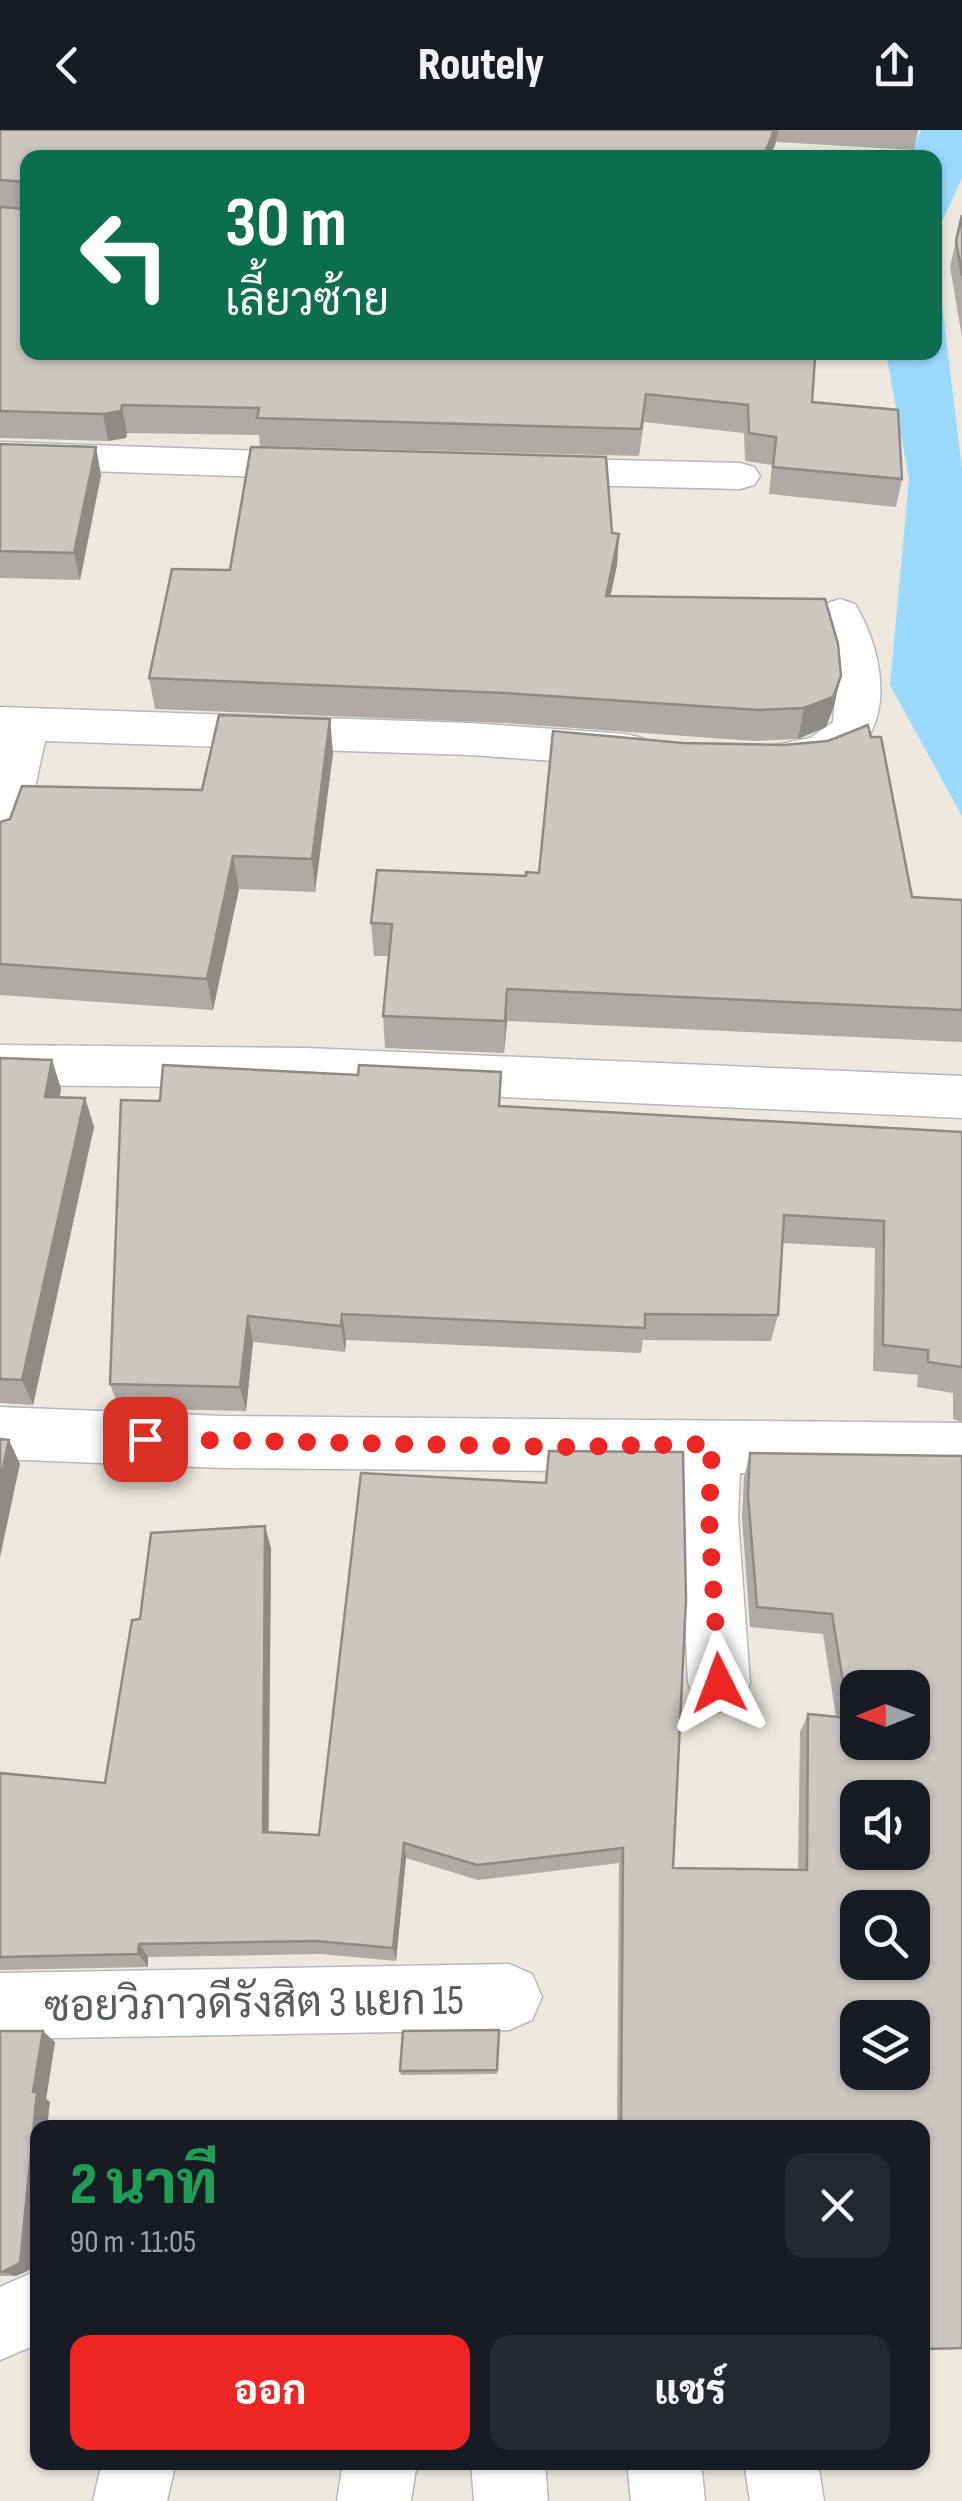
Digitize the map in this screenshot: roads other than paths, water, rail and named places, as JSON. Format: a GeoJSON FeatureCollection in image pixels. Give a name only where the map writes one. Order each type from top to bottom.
{"type":"FeatureCollection","features":[{"type":"Feature","properties":{"kind":"street"},"geometry":{"type":"LineString","coordinates":[[0,455],[368,468]]}},
{"type":"Feature","properties":{"kind":"street"},"geometry":{"type":"LineString","coordinates":[[486,470],[740,476]]}},
{"type":"Feature","properties":{"kind":"street"},"geometry":{"type":"LineString","coordinates":[[748,760],[810,757],[844,744],[858,726],[860,687],[840,614]]}},
{"type":"Feature","properties":{"kind":"street"},"geometry":{"type":"LineString","coordinates":[[0,838],[13,723],[469,739],[671,754]]}},
{"type":"Feature","properties":{"kind":"street"},"geometry":{"type":"LineString","coordinates":[[0,1065],[306,1068],[962,1097]]}},
{"type":"Feature","properties":{"kind":"street"},"geometry":{"type":"LineString","coordinates":[[0,1433],[503,1446],[962,1448]]}},
{"type":"Feature","properties":{"kind":"street"},"geometry":{"type":"LineString","coordinates":[[712,1444],[709,1518],[719,1683]]}},
{"type":"Feature","properties":{"kind":"street","name":"ซอยวิภาวดีรังสิต 3 แยก 15"},"geometry":{"type":"LineString","coordinates":[[0,2006],[509,1997]]}},
{"type":"Feature","properties":{"kind":"street"},"geometry":{"type":"LineString","coordinates":[[0,2324],[30,2310]]}},
{"type":"Feature","properties":{"kind":"street"},"geometry":{"type":"LineString","coordinates":[[130,2501],[137,2470]]}},
{"type":"Feature","properties":{"kind":"street"},"geometry":{"type":"LineString","coordinates":[[374,2501],[379,2470]]}},
{"type":"Feature","properties":{"kind":"street"},"geometry":{"type":"LineString","coordinates":[[509,2470],[511,2501]]}},
{"type":"Feature","properties":{"kind":"street"},"geometry":{"type":"LineString","coordinates":[[665,2470],[668,2501]]}},
{"type":"Feature","properties":{"kind":"street"},"geometry":{"type":"LineString","coordinates":[[782,2470],[787,2501]]}},
{"type":"Feature","properties":{"kind":"water"},"geometry":{"type":"Polygon","coordinates":[[[921,130],[962,130],[962,178],[942,222],[942,150],[912,150],[921,130]]]}},
{"type":"Feature","properties":{"kind":"water"},"geometry":{"type":"Polygon","coordinates":[[[942,304],[962,469],[962,816],[890,685],[909,479],[887,360],[942,360],[942,304]]]}}]}
